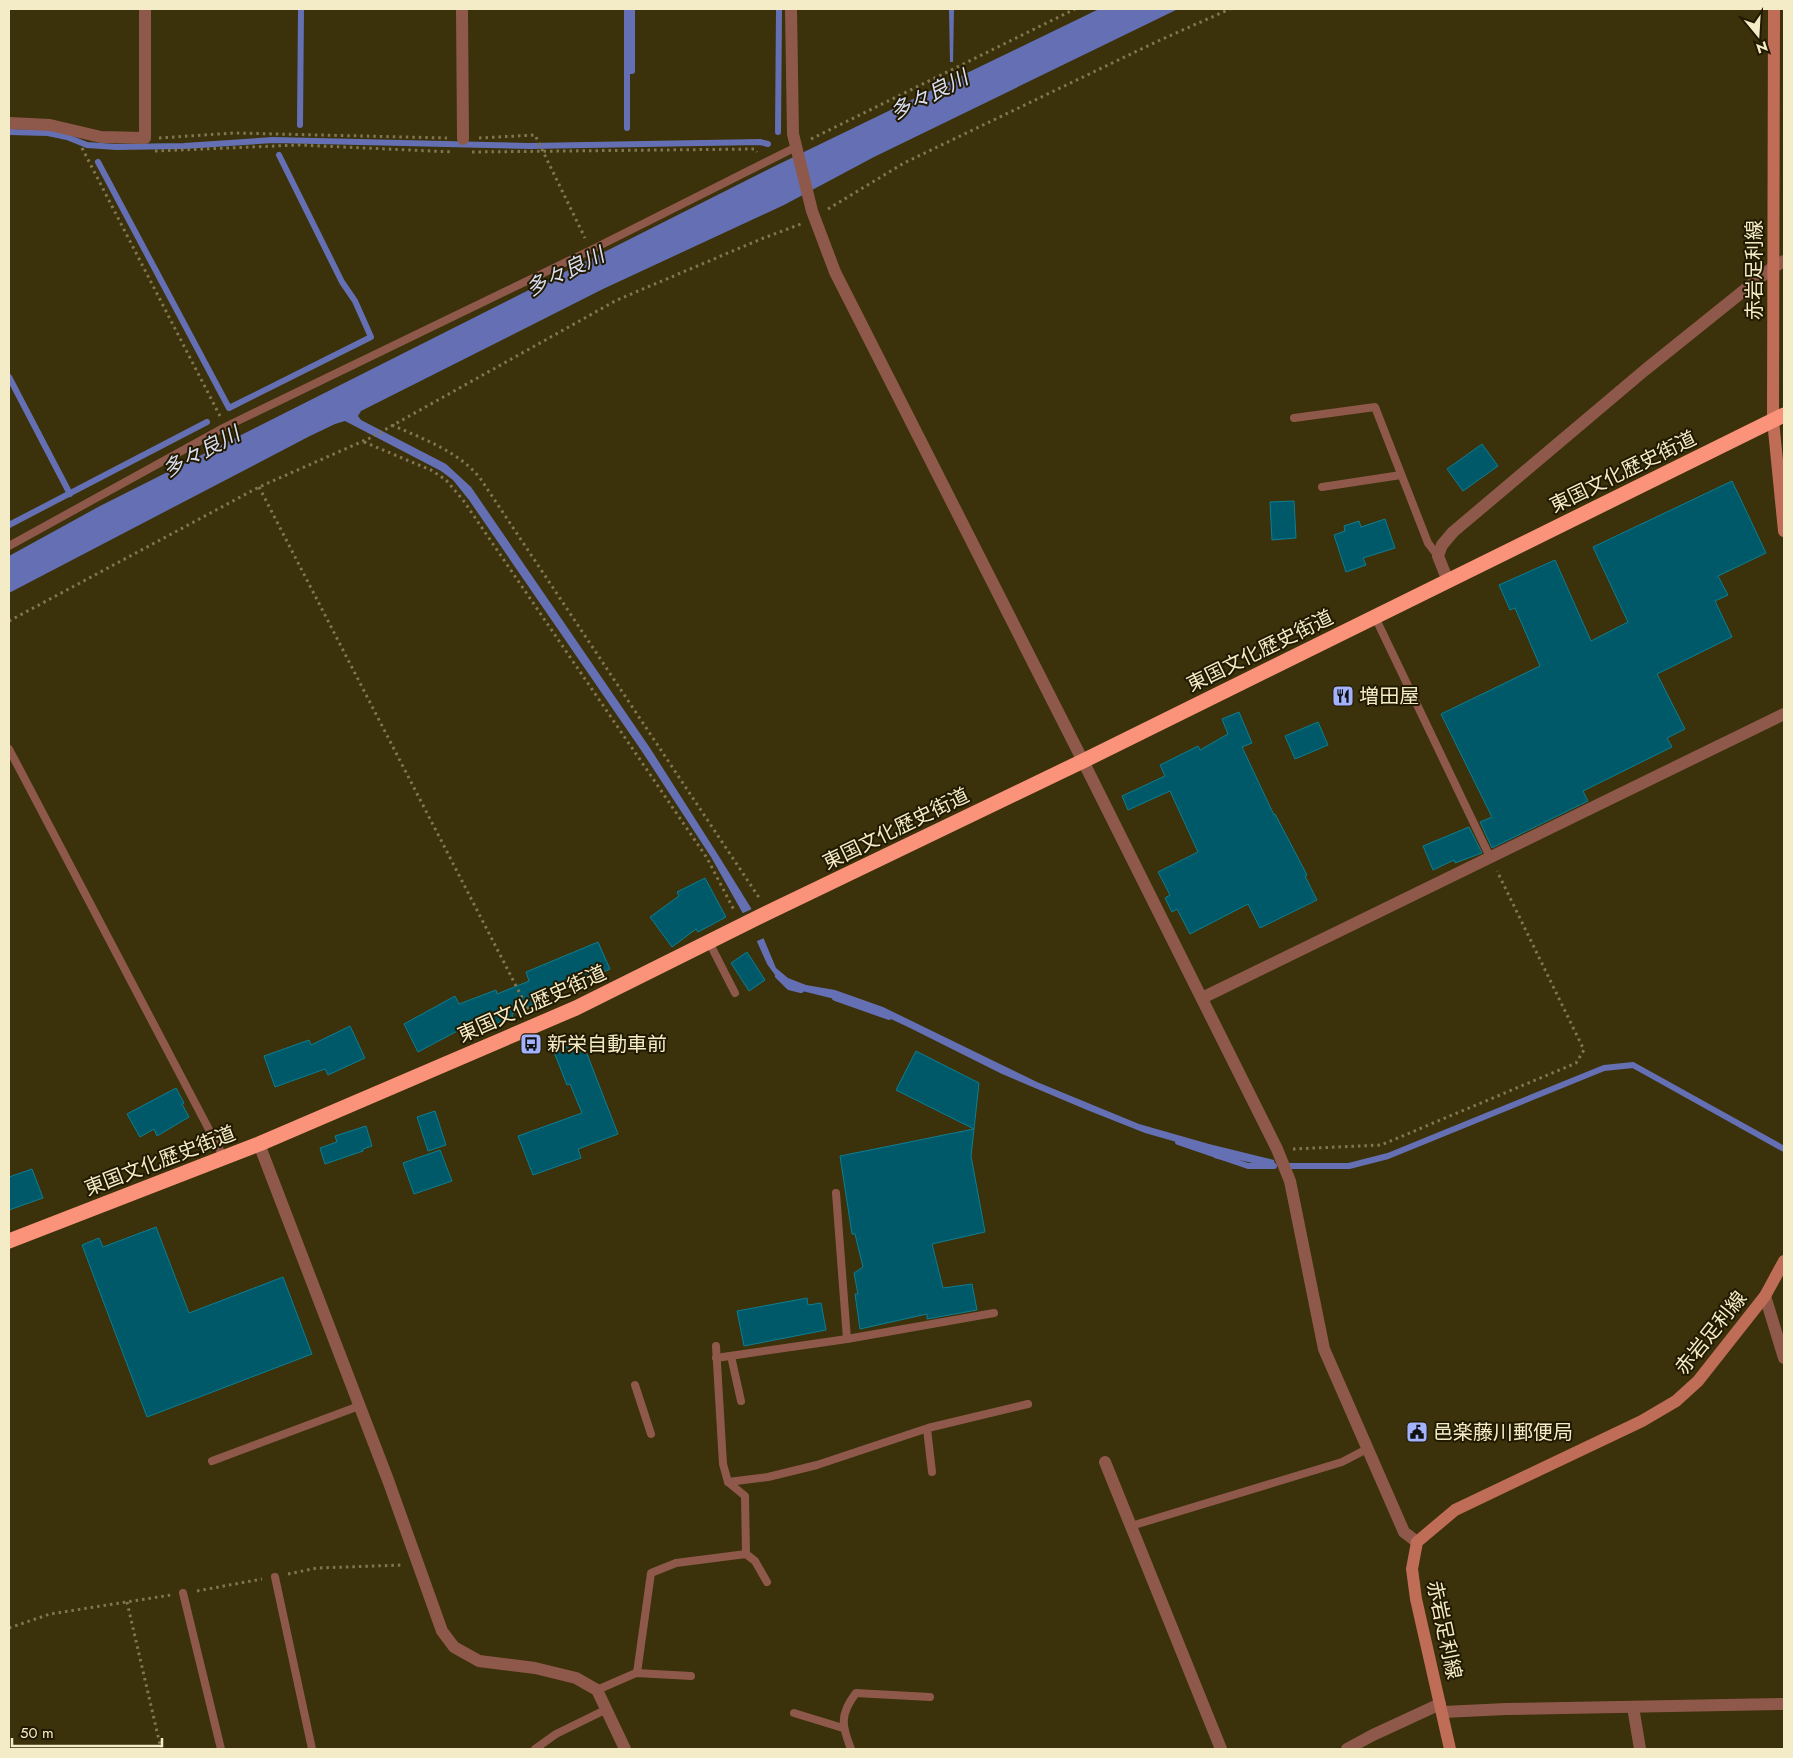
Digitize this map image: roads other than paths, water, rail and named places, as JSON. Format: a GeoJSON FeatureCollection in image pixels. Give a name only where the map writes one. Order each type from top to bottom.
{"type":"FeatureCollection","features":[{"type":"Feature","properties":{"kind":"highway","name":"東国文化歴史街道"},"geometry":{"type":"LineString","coordinates":[[9,1241],[259,1144],[537,1026],[1083,761],[1779,418]]}},
{"type":"Feature","properties":{"kind":"main road","name":"赤岩足利線"},"geometry":{"type":"LineString","coordinates":[[1774,9],[1772,268],[1784,531]]}},
{"type":"Feature","properties":{"kind":"main road","name":"赤岩足利線"},"geometry":{"type":"LineString","coordinates":[[1450,1749],[1416,1599],[1412,1569],[1417,1542],[1455,1510],[1642,1421],[1676,1401],[1698,1382],[1765,1296],[1784,1261]]}},
{"type":"Feature","properties":{"kind":"street"},"geometry":{"type":"LineString","coordinates":[[9,123],[50,125],[81,133],[145,144],[145,9]]}},
{"type":"Feature","properties":{"kind":"street"},"geometry":{"type":"LineString","coordinates":[[462,9],[462,138]]}},
{"type":"Feature","properties":{"kind":"street"},"geometry":{"type":"LineString","coordinates":[[790,9],[793,134],[812,211],[835,272],[1083,761],[1277,1150],[1290,1181],[1324,1349],[1404,1532],[1417,1542]]}},
{"type":"Feature","properties":{"kind":"street"},"geometry":{"type":"LineString","coordinates":[[1448,581],[1438,556],[1442,545],[1453,532],[1645,370],[1772,268],[1784,261]]}},
{"type":"Feature","properties":{"kind":"street"},"geometry":{"type":"LineString","coordinates":[[1202,998],[1784,714]]}},
{"type":"Feature","properties":{"kind":"street"},"geometry":{"type":"LineString","coordinates":[[259,1144],[360,1406],[442,1631],[454,1647],[479,1661],[535,1668],[576,1678],[597,1690],[625,1749]]}},
{"type":"Feature","properties":{"kind":"street"},"geometry":{"type":"LineString","coordinates":[[1765,1296],[1784,1358]]}},
{"type":"Feature","properties":{"kind":"street"},"geometry":{"type":"LineString","coordinates":[[1105,1462],[1221,1749]]}},
{"type":"Feature","properties":{"kind":"street"},"geometry":{"type":"LineString","coordinates":[[1347,1749],[1373,1735],[1441,1708],[1633,1708],[1784,1704]]}},
{"type":"Feature","properties":{"kind":"street"},"geometry":{"type":"LineString","coordinates":[[1633,1708],[1640,1749]]}},
{"type":"Feature","properties":{"kind":"lane"},"geometry":{"type":"LineString","coordinates":[[9,546],[226,427],[591,250],[763,162],[797,150]]}},
{"type":"Feature","properties":{"kind":"lane"},"geometry":{"type":"LineString","coordinates":[[1294,418],[1375,406],[1428,543],[1438,556]]}},
{"type":"Feature","properties":{"kind":"lane"},"geometry":{"type":"LineString","coordinates":[[1322,487],[1401,475]]}},
{"type":"Feature","properties":{"kind":"lane"},"geometry":{"type":"LineString","coordinates":[[1375,617],[1490,857]]}},
{"type":"Feature","properties":{"kind":"lane"},"geometry":{"type":"LineString","coordinates":[[9,749],[224,1158]]}},
{"type":"Feature","properties":{"kind":"lane"},"geometry":{"type":"LineString","coordinates":[[709,942],[735,993]]}},
{"type":"Feature","properties":{"kind":"lane"},"geometry":{"type":"LineString","coordinates":[[836,1193],[847,1340]]}},
{"type":"Feature","properties":{"kind":"lane"},"geometry":{"type":"LineString","coordinates":[[716,1358],[847,1340],[994,1313]]}},
{"type":"Feature","properties":{"kind":"lane"},"geometry":{"type":"LineString","coordinates":[[716,1346],[722,1464],[728,1482],[745,1496],[746,1554]]}},
{"type":"Feature","properties":{"kind":"lane"},"geometry":{"type":"LineString","coordinates":[[731,1356],[741,1401]]}},
{"type":"Feature","properties":{"kind":"lane"},"geometry":{"type":"LineString","coordinates":[[635,1385],[651,1434]]}},
{"type":"Feature","properties":{"kind":"lane"},"geometry":{"type":"LineString","coordinates":[[728,1482],[768,1477],[817,1465],[928,1429],[1028,1404]]}},
{"type":"Feature","properties":{"kind":"lane"},"geometry":{"type":"LineString","coordinates":[[212,1461],[360,1406]]}},
{"type":"Feature","properties":{"kind":"lane"},"geometry":{"type":"LineString","coordinates":[[928,1429],[932,1472]]}},
{"type":"Feature","properties":{"kind":"lane"},"geometry":{"type":"LineString","coordinates":[[1131,1526],[1342,1462],[1367,1449]]}},
{"type":"Feature","properties":{"kind":"lane"},"geometry":{"type":"LineString","coordinates":[[637,1673],[651,1573],[676,1563],[746,1554],[755,1560],[767,1582]]}},
{"type":"Feature","properties":{"kind":"lane"},"geometry":{"type":"LineString","coordinates":[[275,1577],[312,1749]]}},
{"type":"Feature","properties":{"kind":"lane"},"geometry":{"type":"LineString","coordinates":[[183,1593],[221,1749]]}},
{"type":"Feature","properties":{"kind":"lane"},"geometry":{"type":"LineString","coordinates":[[597,1690],[637,1673],[692,1676]]}},
{"type":"Feature","properties":{"kind":"lane"},"geometry":{"type":"LineString","coordinates":[[851,1749],[843,1728],[848,1703],[856,1693],[930,1697]]}},
{"type":"Feature","properties":{"kind":"lane"},"geometry":{"type":"LineString","coordinates":[[535,1749],[556,1734],[606,1709]]}},
{"type":"Feature","properties":{"kind":"lane"},"geometry":{"type":"LineString","coordinates":[[794,1712],[843,1728]]}},
{"type":"Feature","properties":{"kind":"water"},"geometry":{"type":"Polygon","coordinates":[[[949,9],[954,9],[953,62],[950,62],[949,9]]]}},
{"type":"Feature","properties":{"kind":"water","name":"多々良川"},"geometry":{"type":"Polygon","coordinates":[[[1099,9],[1178,9],[874,157],[784,205],[603,289],[361,411],[358,416],[361,420],[446,464],[471,487],[650,748],[751,908],[776,968],[788,978],[806,985],[835,990],[883,1007],[1037,1082],[1139,1124],[1274,1160],[1276,1168],[1239,1160],[1238,1164],[1214,1158],[1215,1153],[1145,1133],[1002,1074],[863,1006],[798,990],[789,986],[775,975],[767,964],[750,926],[711,857],[641,750],[469,500],[453,480],[441,471],[345,421],[308,437],[9,593],[9,556],[100,506],[775,166],[1099,9]]]}},
{"type":"Feature","properties":{"kind":"waterway"},"geometry":{"type":"LineString","coordinates":[[300,125],[301,9]]}},
{"type":"Feature","properties":{"kind":"waterway"},"geometry":{"type":"LineString","coordinates":[[627,9],[627,128]]}},
{"type":"Feature","properties":{"kind":"waterway"},"geometry":{"type":"LineString","coordinates":[[627,71],[632,71],[632,9]]}},
{"type":"Feature","properties":{"kind":"waterway"},"geometry":{"type":"LineString","coordinates":[[778,132],[779,9]]}},
{"type":"Feature","properties":{"kind":"waterway"},"geometry":{"type":"LineString","coordinates":[[9,132],[48,133],[67,137],[87,145],[116,147],[184,146],[273,140],[529,146],[760,142],[768,144]]}},
{"type":"Feature","properties":{"kind":"waterway"},"geometry":{"type":"LineString","coordinates":[[98,162],[229,408],[371,337],[355,301],[342,282],[279,155]]}},
{"type":"Feature","properties":{"kind":"waterway"},"geometry":{"type":"LineString","coordinates":[[9,377],[70,494]]}},
{"type":"Feature","properties":{"kind":"waterway"},"geometry":{"type":"LineString","coordinates":[[9,525],[207,422]]}},
{"type":"Feature","properties":{"kind":"waterway"},"geometry":{"type":"LineString","coordinates":[[778,976],[789,987],[801,990]]}},
{"type":"Feature","properties":{"kind":"waterway"},"geometry":{"type":"LineString","coordinates":[[835,998],[889,1017]]}},
{"type":"Feature","properties":{"kind":"waterway"},"geometry":{"type":"LineString","coordinates":[[1284,1166],[1349,1166],[1388,1156],[1604,1068],[1633,1065],[1784,1149]]}},
{"type":"Feature","properties":{"kind":"waterway"},"geometry":{"type":"LineString","coordinates":[[1178,1142],[1248,1166],[1274,1166]]}},
{"type":"Feature","properties":{"kind":"place","name":"増田屋"},"geometry":{"type":"Point","coordinates":[1343,696]}},
{"type":"Feature","properties":{"kind":"place","name":"新栄自動車前"},"geometry":{"type":"Point","coordinates":[531,1044]}},
{"type":"Feature","properties":{"kind":"place","name":"邑楽藤川郵便局"},"geometry":{"type":"Point","coordinates":[1417,1432]}}]}
